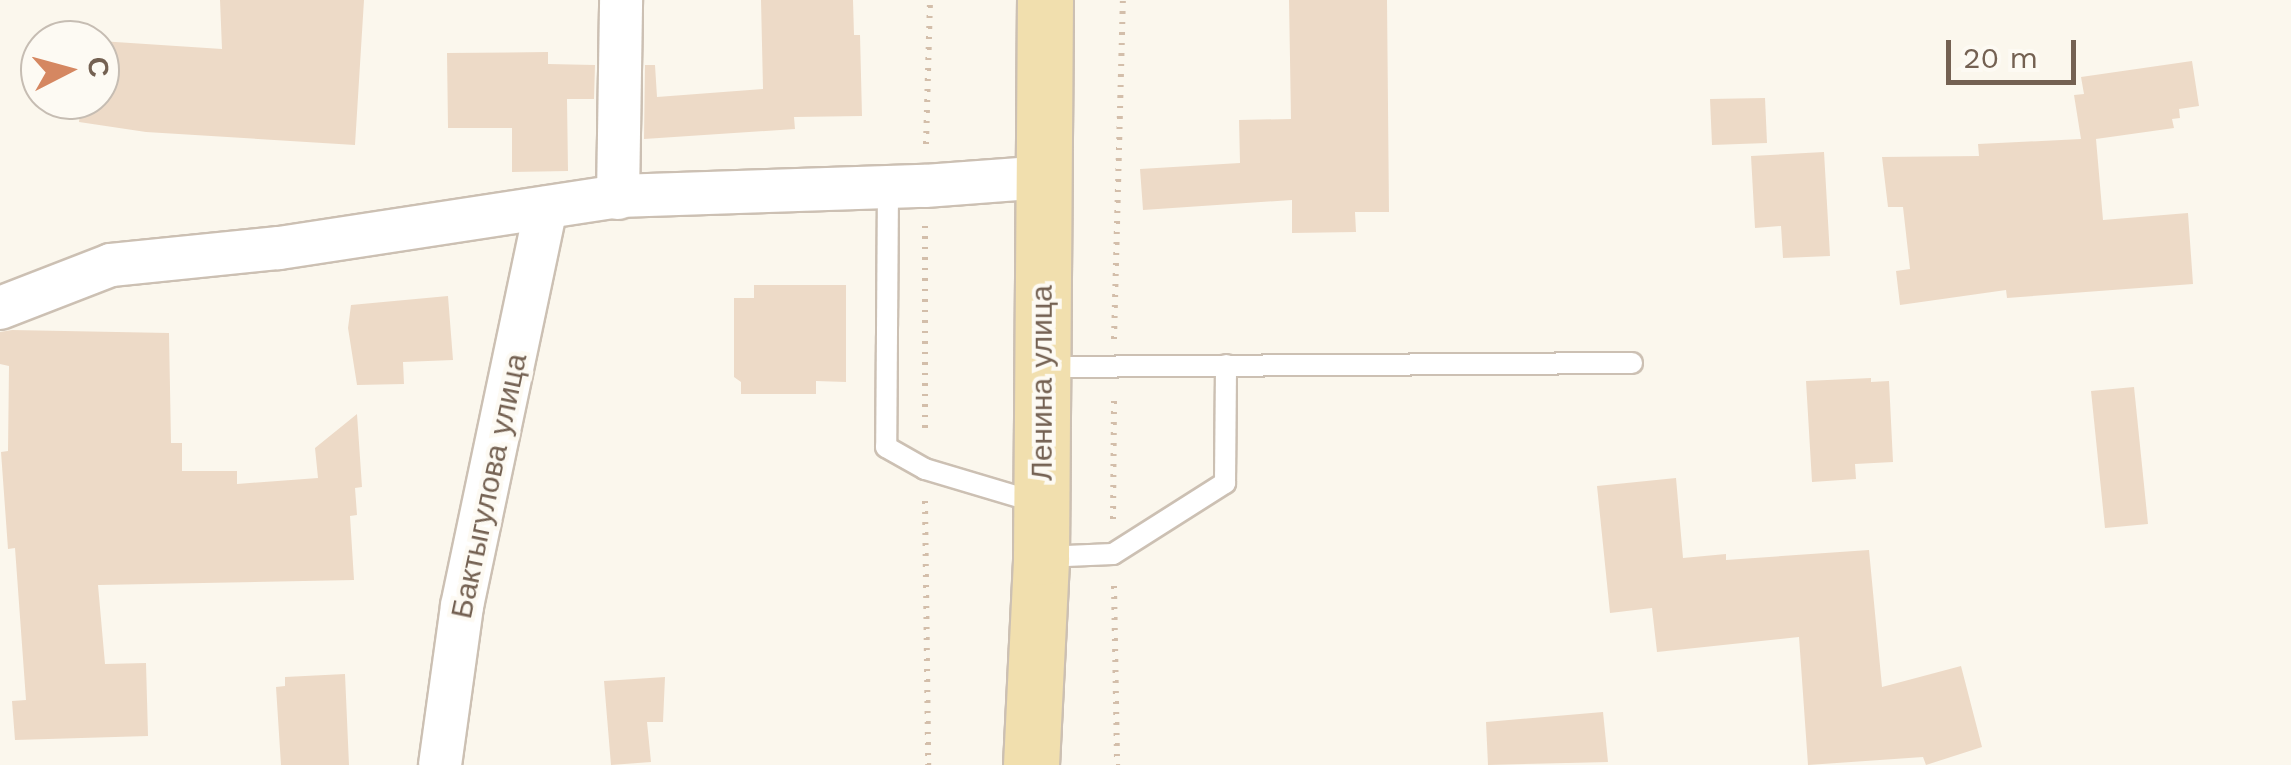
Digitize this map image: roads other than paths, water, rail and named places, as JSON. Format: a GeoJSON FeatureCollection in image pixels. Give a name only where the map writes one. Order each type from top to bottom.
{"type":"FeatureCollection","features":[{"type":"Feature","properties":{"kind":"main road","name":"Ленина улица"},"geometry":{"type":"LineString","coordinates":[[1031,765],[1041,557],[1044,0]]}},
{"type":"Feature","properties":{"kind":"street"},"geometry":{"type":"LineString","coordinates":[[618,198],[621,0]]}},
{"type":"Feature","properties":{"kind":"street"},"geometry":{"type":"LineString","coordinates":[[0,308],[111,266],[279,248],[618,198],[906,187],[1044,177]]}},
{"type":"Feature","properties":{"kind":"street","name":"Бактыгулова улица"},"geometry":{"type":"LineString","coordinates":[[440,765],[462,606],[546,208]]}},
{"type":"Feature","properties":{"kind":"lane"},"geometry":{"type":"LineString","coordinates":[[906,187],[886,447],[925,469],[1041,503]]}},
{"type":"Feature","properties":{"kind":"lane"},"geometry":{"type":"LineString","coordinates":[[1042,367],[1632,363]]}},
{"type":"Feature","properties":{"kind":"lane"},"geometry":{"type":"LineString","coordinates":[[1041,557],[1113,554],[1225,483],[1226,364]]}}]}
